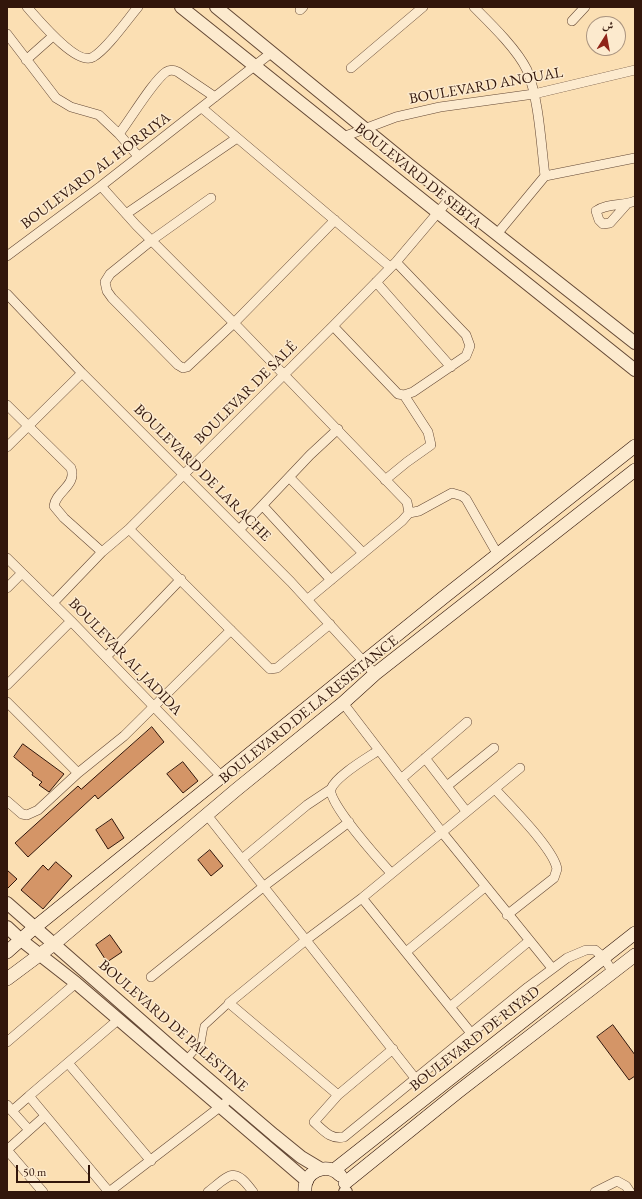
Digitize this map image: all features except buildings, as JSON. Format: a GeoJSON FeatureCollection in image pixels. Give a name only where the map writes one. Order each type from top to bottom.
{"type":"FeatureCollection","features":[{"type":"Feature","properties":{"kind":"main road","name":"BOULEVARD DE LA RESISTANCE"},"geometry":{"type":"LineString","coordinates":[[7,952],[34,928],[364,662],[635,446]]}},
{"type":"Feature","properties":{"kind":"main road","name":"BOULEVARD DE LA RESISTANCE"},"geometry":{"type":"LineString","coordinates":[[7,979],[40,956],[376,674],[635,470]]}},
{"type":"Feature","properties":{"kind":"main road","name":"BOULEVARD DE RIYAD"},"geometry":{"type":"LineString","coordinates":[[334,1170],[635,933]]}},
{"type":"Feature","properties":{"kind":"main road","name":"BOULEVARD DE RIYAD"},"geometry":{"type":"LineString","coordinates":[[345,1190],[459,1090],[635,955]]}},
{"type":"Feature","properties":{"kind":"main road"},"geometry":{"type":"LineString","coordinates":[[306,1186],[310,1175],[321,1169],[334,1170],[342,1178],[345,1190]]}},
{"type":"Feature","properties":{"kind":"street"},"geometry":{"type":"LineString","coordinates":[[27,7],[53,36],[77,55],[85,58],[92,58],[138,7]]}},
{"type":"Feature","properties":{"kind":"street","name":"BOULEVARD DE SEBTA"},"geometry":{"type":"LineString","coordinates":[[181,7],[343,137],[396,177],[438,214],[635,370]]}},
{"type":"Feature","properties":{"kind":"street","name":"BOULEVARD DE SEBTA"},"geometry":{"type":"LineString","coordinates":[[216,7],[364,128],[635,343]]}},
{"type":"Feature","properties":{"kind":"street"},"geometry":{"type":"LineString","coordinates":[[351,68],[423,7]]}},
{"type":"Feature","properties":{"kind":"street"},"geometry":{"type":"LineString","coordinates":[[474,7],[502,35],[526,70],[534,94],[545,176]]}},
{"type":"Feature","properties":{"kind":"street"},"geometry":{"type":"LineString","coordinates":[[572,21],[585,7]]}},
{"type":"Feature","properties":{"kind":"street"},"geometry":{"type":"LineString","coordinates":[[7,34],[56,98],[71,107],[99,115],[119,134],[138,156]]}},
{"type":"Feature","properties":{"kind":"street"},"geometry":{"type":"LineString","coordinates":[[26,60],[53,36]]}},
{"type":"Feature","properties":{"kind":"street","name":"BOULEVARD AL HORRIYA"},"geometry":{"type":"LineString","coordinates":[[7,256],[101,186],[271,53]]}},
{"type":"Feature","properties":{"kind":"street"},"geometry":{"type":"LineString","coordinates":[[119,134],[154,86],[168,71],[174,70],[178,72],[215,97]]}},
{"type":"Feature","properties":{"kind":"street","name":"BOULEVARD ANOUAL"},"geometry":{"type":"LineString","coordinates":[[343,137],[396,117],[440,106],[534,94],[635,70]]}},
{"type":"Feature","properties":{"kind":"street"},"geometry":{"type":"LineString","coordinates":[[202,108],[335,220],[393,264],[454,320],[468,338],[470,346],[468,352],[451,367],[413,392],[404,395],[394,392],[333,326]]}},
{"type":"Feature","properties":{"kind":"street"},"geometry":{"type":"LineString","coordinates":[[126,214],[237,138]]}},
{"type":"Feature","properties":{"kind":"street"},"geometry":{"type":"LineString","coordinates":[[498,234],[545,176],[586,166],[635,158]]}},
{"type":"Feature","properties":{"kind":"street"},"geometry":{"type":"LineString","coordinates":[[101,186],[126,214],[338,429],[407,502],[409,513]]}},
{"type":"Feature","properties":{"kind":"street","name":"BOULEVAR DE SALÉ"},"geometry":{"type":"LineString","coordinates":[[53,603],[102,552],[129,529],[333,326],[393,264],[452,197]]}},
{"type":"Feature","properties":{"kind":"street"},"geometry":{"type":"LineString","coordinates":[[211,198],[152,240],[106,278],[105,286],[112,298],[178,365],[183,368],[187,367],[234,323],[335,220]]}},
{"type":"Feature","properties":{"kind":"street"},"geometry":{"type":"LineString","coordinates":[[626,205],[635,201]]}},
{"type":"Feature","properties":{"kind":"street"},"geometry":{"type":"LineString","coordinates":[[376,282],[451,367]]}},
{"type":"Feature","properties":{"kind":"street","name":"BOULEVARD DE LARACHE"},"geometry":{"type":"LineString","coordinates":[[7,294],[82,373],[240,529],[308,599],[376,674]]}},
{"type":"Feature","properties":{"kind":"street"},"geometry":{"type":"LineString","coordinates":[[7,447],[82,373]]}},
{"type":"Feature","properties":{"kind":"street"},"geometry":{"type":"LineString","coordinates":[[385,480],[407,462],[432,445],[428,432],[404,395]]}},
{"type":"Feature","properties":{"kind":"street"},"geometry":{"type":"LineString","coordinates":[[7,405],[71,468],[72,472],[70,483],[55,502],[56,509],[102,552]]}},
{"type":"Feature","properties":{"kind":"street"},"geometry":{"type":"LineString","coordinates":[[240,529],[290,478],[310,455],[338,429]]}},
{"type":"Feature","properties":{"kind":"street"},"geometry":{"type":"LineString","coordinates":[[290,478],[363,554]]}},
{"type":"Feature","properties":{"kind":"street"},"geometry":{"type":"LineString","coordinates":[[308,599],[392,530],[409,513],[419,511],[452,493],[466,499],[498,555]]}},
{"type":"Feature","properties":{"kind":"street"},"geometry":{"type":"LineString","coordinates":[[262,506],[331,580]]}},
{"type":"Feature","properties":{"kind":"street"},"geometry":{"type":"LineString","coordinates":[[129,529],[267,666],[273,669],[277,668],[330,624]]}},
{"type":"Feature","properties":{"kind":"street","name":"BOULEVAR AL JADIDA"},"geometry":{"type":"LineString","coordinates":[[7,558],[72,621],[222,777]]}},
{"type":"Feature","properties":{"kind":"street"},"geometry":{"type":"LineString","coordinates":[[7,588],[22,573]]}},
{"type":"Feature","properties":{"kind":"street"},"geometry":{"type":"LineString","coordinates":[[106,657],[181,579]]}},
{"type":"Feature","properties":{"kind":"street"},"geometry":{"type":"LineString","coordinates":[[7,685],[72,621]]}},
{"type":"Feature","properties":{"kind":"street"},"geometry":{"type":"LineString","coordinates":[[7,801],[22,814],[33,813],[50,800],[78,773],[124,736],[154,708],[231,630]]}},
{"type":"Feature","properties":{"kind":"street"},"geometry":{"type":"LineString","coordinates":[[7,702],[78,773]]}},
{"type":"Feature","properties":{"kind":"street"},"geometry":{"type":"LineString","coordinates":[[343,703],[507,915],[552,968]]}},
{"type":"Feature","properties":{"kind":"street"},"geometry":{"type":"LineString","coordinates":[[401,779],[467,722]]}},
{"type":"Feature","properties":{"kind":"street"},"geometry":{"type":"LineString","coordinates":[[447,786],[494,748]]}},
{"type":"Feature","properties":{"kind":"street"},"geometry":{"type":"LineString","coordinates":[[242,860],[307,805],[331,789],[344,775],[379,750]]}},
{"type":"Feature","properties":{"kind":"street"},"geometry":{"type":"LineString","coordinates":[[425,758],[466,811]]}},
{"type":"Feature","properties":{"kind":"street"},"geometry":{"type":"LineString","coordinates":[[186,1060],[201,1043],[204,1026],[229,1003],[306,940],[362,898],[441,831],[520,768]]}},
{"type":"Feature","properties":{"kind":"street"},"geometry":{"type":"LineString","coordinates":[[331,789],[333,800],[391,873]]}},
{"type":"Feature","properties":{"kind":"street"},"geometry":{"type":"LineString","coordinates":[[495,789],[535,834],[556,864],[557,869],[554,878],[507,915]]}},
{"type":"Feature","properties":{"kind":"street"},"geometry":{"type":"LineString","coordinates":[[207,815],[415,1078]]}},
{"type":"Feature","properties":{"kind":"street"},"geometry":{"type":"LineString","coordinates":[[151,978],[263,887],[349,822]]}},
{"type":"Feature","properties":{"kind":"street"},"geometry":{"type":"LineString","coordinates":[[406,952],[485,887]]}},
{"type":"Feature","properties":{"kind":"street"},"geometry":{"type":"LineString","coordinates":[[362,898],[471,1033]]}},
{"type":"Feature","properties":{"kind":"street","name":"BOULEVARD DE PALESTINE"},"geometry":{"type":"LineString","coordinates":[[7,903],[231,1099],[301,1156],[321,1169]]}},
{"type":"Feature","properties":{"kind":"street","name":"BOULEVARD DE PALESTINE"},"geometry":{"type":"LineString","coordinates":[[7,927],[40,956],[76,983],[119,1019],[220,1106],[306,1186]]}},
{"type":"Feature","properties":{"kind":"street"},"geometry":{"type":"LineString","coordinates":[[450,1006],[529,942]]}},
{"type":"Feature","properties":{"kind":"street"},"geometry":{"type":"LineString","coordinates":[[393,1049],[338,1095],[314,1122],[332,1137],[337,1139],[344,1137],[471,1033],[552,968],[567,958],[586,950],[595,950],[603,957],[613,972]]}},
{"type":"Feature","properties":{"kind":"street"},"geometry":{"type":"LineString","coordinates":[[7,1042],[76,983]]}},
{"type":"Feature","properties":{"kind":"street"},"geometry":{"type":"LineString","coordinates":[[229,1003],[338,1095]]}},
{"type":"Feature","properties":{"kind":"street"},"geometry":{"type":"LineString","coordinates":[[29,1130],[10,1108],[29,1096],[119,1019]]}},
{"type":"Feature","properties":{"kind":"street"},"geometry":{"type":"LineString","coordinates":[[68,1062],[151,1162]]}},
{"type":"Feature","properties":{"kind":"street"},"geometry":{"type":"LineString","coordinates":[[29,1096],[109,1192],[151,1162],[220,1106],[231,1099]]}},
{"type":"Feature","properties":{"kind":"street"},"geometry":{"type":"LineString","coordinates":[[43,1192],[7,1150],[45,1116]]}},
{"type":"Feature","properties":{"kind":"street"},"geometry":{"type":"LineString","coordinates":[[208,1192],[228,1177],[237,1176],[243,1178],[253,1192]]}},
{"type":"Feature","properties":{"kind":"street"},"geometry":{"type":"LineString","coordinates":[[595,1192],[617,1181],[626,1186],[630,1192]]}}]}
